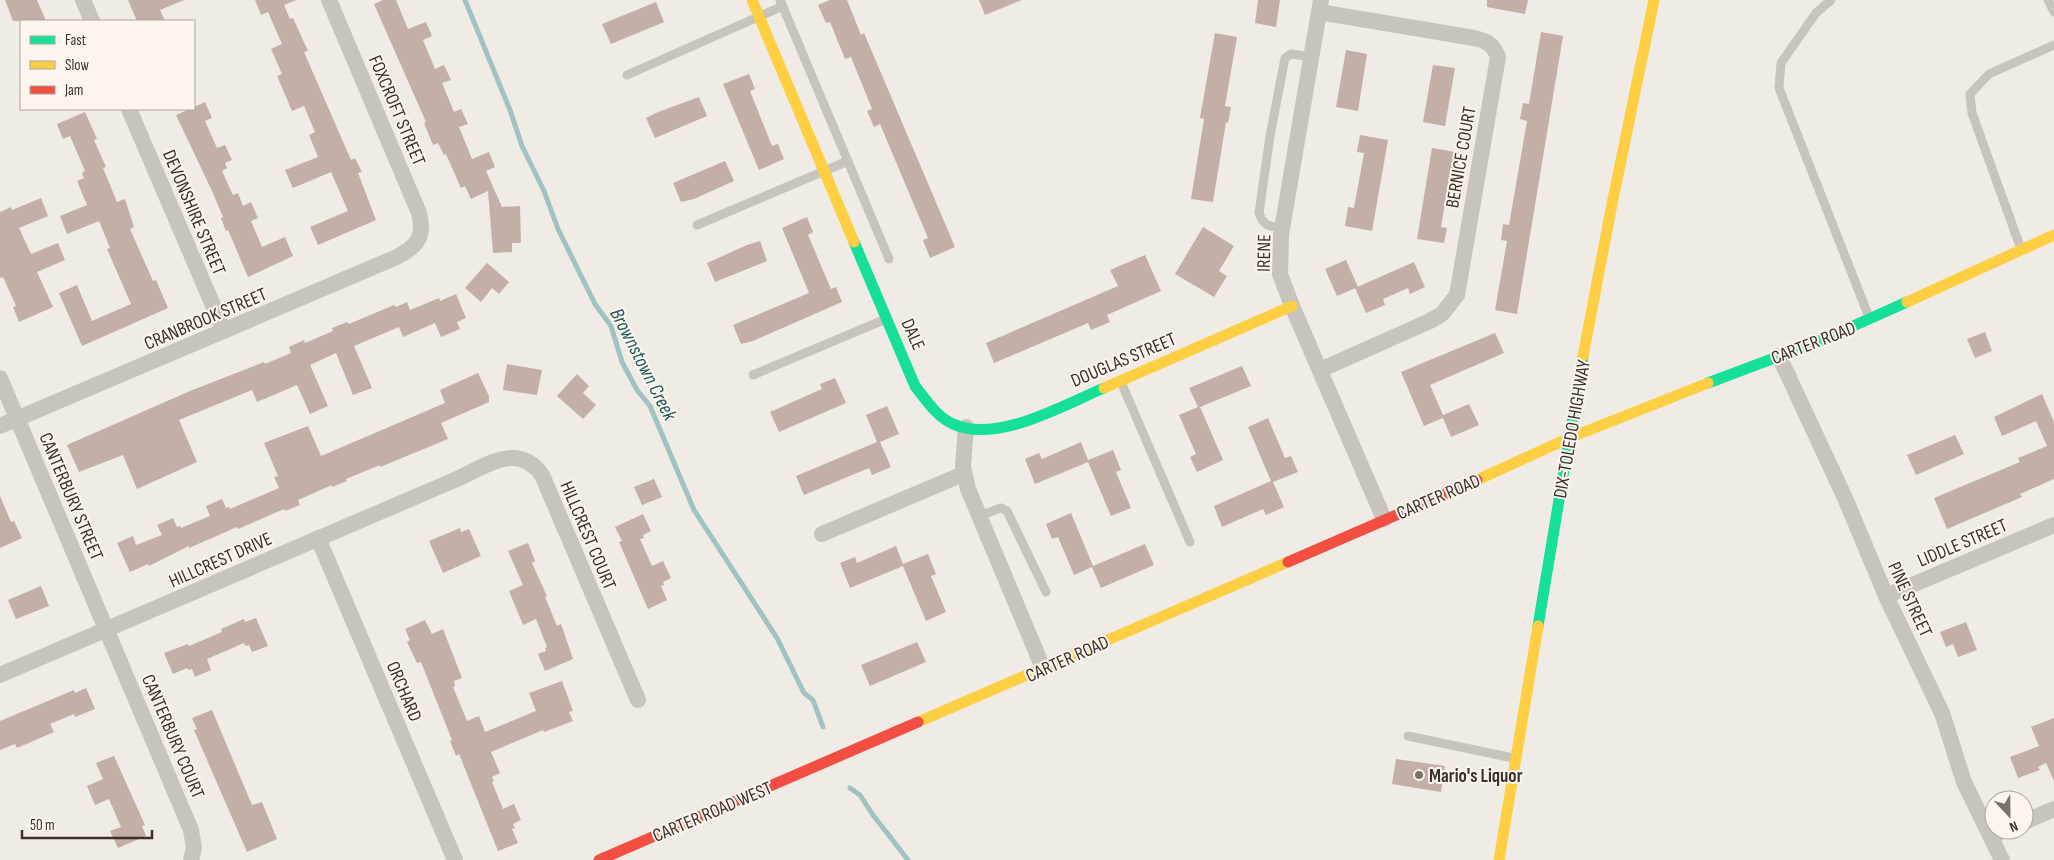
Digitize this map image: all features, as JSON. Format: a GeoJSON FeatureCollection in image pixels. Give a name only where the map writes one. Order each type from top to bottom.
{"type":"FeatureCollection","features":[{"type":"Feature","properties":{"kind":"street"},"geometry":{"type":"LineString","coordinates":[[83,0],[92,20]]}},
{"type":"Feature","properties":{"kind":"street","name":"FOXCROFT STREET"},"geometry":{"type":"LineString","coordinates":[[329,0],[416,203],[422,223],[420,238]]}},
{"type":"Feature","properties":{"kind":"street","name":"DALE"},"geometry":{"type":"LineString","coordinates":[[752,0],[915,386],[925,402],[938,414],[950,422],[966,428]]}},
{"type":"Feature","properties":{"kind":"street","name":"DIX-TOLEDO HIGHWAY"},"geometry":{"type":"LineString","coordinates":[[1499,860],[1569,438],[1614,194],[1654,0]]}},
{"type":"Feature","properties":{"kind":"street","name":"IRENE"},"geometry":{"type":"LineString","coordinates":[[1320,6],[1282,228],[1279,262],[1280,274],[1384,520]]}},
{"type":"Feature","properties":{"kind":"street","name":"BERNICE COURT"},"geometry":{"type":"LineString","coordinates":[[1320,6],[1485,41],[1494,46],[1498,58],[1457,296],[1442,314],[1430,321],[1320,370]]}},
{"type":"Feature","properties":{"kind":"street","name":"DEVONSHIRE STREET"},"geometry":{"type":"LineString","coordinates":[[129,110],[224,331]]}},
{"type":"Feature","properties":{"kind":"street","name":"CARTER ROAD"},"geometry":{"type":"LineString","coordinates":[[824,763],[1523,460],[1569,438],[1870,319],[2054,235]]}},
{"type":"Feature","properties":{"kind":"street","name":"CRANBROOK STREET"},"geometry":{"type":"LineString","coordinates":[[0,426],[397,257],[407,252],[420,238]]}},
{"type":"Feature","properties":{"kind":"street","name":"DOUGLAS STREET"},"geometry":{"type":"LineString","coordinates":[[966,428],[992,430],[1034,418],[1121,382],[1292,306]]}},
{"type":"Feature","properties":{"kind":"street","name":"PINE STREET"},"geometry":{"type":"LineString","coordinates":[[1779,356],[1845,498],[1886,596],[1942,713],[1964,782],[1984,811]]}},
{"type":"Feature","properties":{"kind":"street","name":"CANTERBURY STREET"},"geometry":{"type":"LineString","coordinates":[[0,378],[107,630]]}},
{"type":"Feature","properties":{"kind":"street"},"geometry":{"type":"LineString","coordinates":[[966,428],[964,474],[1043,668]]}},
{"type":"Feature","properties":{"kind":"street","name":"HILLCREST COURT"},"geometry":{"type":"LineString","coordinates":[[457,479],[506,458],[524,458],[535,465],[542,475],[638,700]]}},
{"type":"Feature","properties":{"kind":"street"},"geometry":{"type":"LineString","coordinates":[[822,534],[964,474]]}},
{"type":"Feature","properties":{"kind":"street","name":"HILLCREST DRIVE"},"geometry":{"type":"LineString","coordinates":[[0,675],[457,479]]}},
{"type":"Feature","properties":{"kind":"street","name":"LIDDLE STREET"},"geometry":{"type":"LineString","coordinates":[[1886,596],[2054,525]]}},
{"type":"Feature","properties":{"kind":"street","name":"ORCHARD"},"geometry":{"type":"LineString","coordinates":[[318,538],[455,860]]}},
{"type":"Feature","properties":{"kind":"street","name":"CANTERBURY COURT"},"geometry":{"type":"LineString","coordinates":[[107,630],[191,830],[194,848],[191,860]]}},
{"type":"Feature","properties":{"kind":"street","name":"CARTER ROAD WEST"},"geometry":{"type":"LineString","coordinates":[[599,860],[626,855],[824,763]]}},
{"type":"Feature","properties":{"kind":"street"},"geometry":{"type":"LineString","coordinates":[[2034,818],[2054,809]]}},
{"type":"Feature","properties":{"kind":"street","name":"PINE STREET"},"geometry":{"type":"LineString","coordinates":[[2000,840],[2002,860]]}},
{"type":"Feature","properties":{"kind":"lane"},"geometry":{"type":"LineString","coordinates":[[1831,0],[1816,13],[1781,63],[1779,88],[1870,319]]}},
{"type":"Feature","properties":{"kind":"lane"},"geometry":{"type":"LineString","coordinates":[[2048,0],[2054,12]]}},
{"type":"Feature","properties":{"kind":"lane"},"geometry":{"type":"LineString","coordinates":[[627,74],[759,18],[782,3],[889,260]]}},
{"type":"Feature","properties":{"kind":"lane"},"geometry":{"type":"LineString","coordinates":[[2021,249],[1972,113],[1970,94],[1990,74],[2054,45]]}},
{"type":"Feature","properties":{"kind":"lane"},"geometry":{"type":"LineString","coordinates":[[1282,228],[1268,226],[1262,222],[1259,213],[1270,136],[1285,58],[1291,54],[1312,57]]}},
{"type":"Feature","properties":{"kind":"lane"},"geometry":{"type":"LineString","coordinates":[[696,225],[848,161]]}},
{"type":"Feature","properties":{"kind":"lane"},"geometry":{"type":"LineString","coordinates":[[753,375],[886,319]]}},
{"type":"Feature","properties":{"kind":"lane"},"geometry":{"type":"LineString","coordinates":[[1121,382],[1190,542]]}},
{"type":"Feature","properties":{"kind":"lane"},"geometry":{"type":"LineString","coordinates":[[980,516],[1002,508],[1007,511],[1046,592]]}},
{"type":"Feature","properties":{"kind":"lane"},"geometry":{"type":"LineString","coordinates":[[1408,736],[1516,759]]}},
{"type":"Feature","properties":{"kind":"building"},"geometry":{"type":"Polygon","coordinates":[[[5,0],[37,0],[46,20],[20,20],[13,21],[5,0]]]}},
{"type":"Feature","properties":{"kind":"building"},"geometry":{"type":"Polygon","coordinates":[[[128,0],[184,0],[160,10],[165,20],[137,20],[128,0]]]}},
{"type":"Feature","properties":{"kind":"building"},"geometry":{"type":"Polygon","coordinates":[[[255,0],[296,0],[284,5],[290,19],[293,18],[308,51],[304,52],[351,160],[355,158],[362,172],[358,173],[376,220],[318,245],[310,227],[348,211],[331,172],[293,188],[285,170],[318,157],[309,135],[315,132],[304,106],[292,111],[277,76],[282,74],[271,49],[282,44],[268,12],[261,15],[255,0]]]}},
{"type":"Feature","properties":{"kind":"building"},"geometry":{"type":"Polygon","coordinates":[[[383,0],[396,0],[408,29],[426,22],[432,36],[423,40],[435,69],[444,65],[451,80],[442,83],[454,112],[461,109],[468,124],[459,127],[472,159],[489,152],[495,167],[486,171],[502,207],[520,206],[521,243],[512,243],[512,252],[493,253],[488,191],[471,199],[465,186],[461,188],[446,154],[444,155],[438,143],[433,145],[424,123],[426,122],[374,4],[383,0]]]}},
{"type":"Feature","properties":{"kind":"building"},"geometry":{"type":"Polygon","coordinates":[[[830,0],[847,0],[861,35],[864,33],[955,247],[930,258],[923,240],[928,238],[880,124],[874,127],[867,111],[872,109],[851,57],[845,59],[830,22],[826,23],[818,5],[830,0]]]}},
{"type":"Feature","properties":{"kind":"building"},"geometry":{"type":"Polygon","coordinates":[[[979,0],[1022,0],[985,15],[979,0]]]}},
{"type":"Feature","properties":{"kind":"building"},"geometry":{"type":"Polygon","coordinates":[[[1258,0],[1280,0],[1276,27],[1255,23],[1258,0]]]}},
{"type":"Feature","properties":{"kind":"building"},"geometry":{"type":"Polygon","coordinates":[[[1487,0],[1528,0],[1525,14],[1487,7],[1487,0]]]}},
{"type":"Feature","properties":{"kind":"building"},"geometry":{"type":"Polygon","coordinates":[[[656,2],[664,22],[611,44],[602,24],[656,2]]]}},
{"type":"Feature","properties":{"kind":"building"},"geometry":{"type":"Polygon","coordinates":[[[1541,32],[1563,36],[1517,314],[1495,310],[1507,241],[1501,240],[1503,224],[1509,225],[1527,121],[1520,119],[1523,103],[1529,104],[1541,32]]]}},
{"type":"Feature","properties":{"kind":"building"},"geometry":{"type":"Polygon","coordinates":[[[1215,33],[1237,37],[1225,106],[1231,107],[1228,123],[1226,122],[1213,202],[1191,199],[1204,119],[1200,118],[1215,33]]]}},
{"type":"Feature","properties":{"kind":"building"},"geometry":{"type":"Polygon","coordinates":[[[1346,50],[1367,54],[1358,111],[1336,107],[1346,50]]]}},
{"type":"Feature","properties":{"kind":"building"},"geometry":{"type":"Polygon","coordinates":[[[1433,65],[1455,68],[1445,126],[1423,122],[1433,65]]]}},
{"type":"Feature","properties":{"kind":"building"},"geometry":{"type":"Polygon","coordinates":[[[749,74],[755,89],[750,91],[772,146],[778,144],[784,159],[759,170],[723,84],[749,74]]]}},
{"type":"Feature","properties":{"kind":"building"},"geometry":{"type":"Polygon","coordinates":[[[699,97],[707,116],[655,138],[646,118],[699,97]]]}},
{"type":"Feature","properties":{"kind":"building"},"geometry":{"type":"Polygon","coordinates":[[[205,102],[212,118],[205,121],[217,148],[225,145],[232,160],[225,163],[227,168],[222,171],[233,195],[238,193],[243,206],[251,202],[258,218],[251,221],[262,247],[285,237],[293,256],[248,277],[228,230],[226,231],[221,218],[223,217],[212,191],[176,115],[187,110],[195,110],[195,106],[205,102]]]}},
{"type":"Feature","properties":{"kind":"building"},"geometry":{"type":"Polygon","coordinates":[[[85,112],[97,139],[94,140],[106,167],[103,168],[117,202],[125,199],[134,227],[130,229],[153,281],[156,280],[168,308],[82,346],[59,293],[77,285],[92,321],[131,304],[107,249],[110,248],[99,221],[67,234],[60,216],[87,205],[77,181],[84,178],[82,173],[85,171],[70,136],[63,139],[57,124],[85,112]]]}},
{"type":"Feature","properties":{"kind":"building"},"geometry":{"type":"Polygon","coordinates":[[[1360,135],[1388,140],[1372,231],[1345,226],[1348,207],[1354,208],[1364,153],[1357,152],[1360,135]]]}},
{"type":"Feature","properties":{"kind":"building"},"geometry":{"type":"Polygon","coordinates":[[[1432,148],[1461,153],[1458,170],[1451,168],[1441,227],[1447,228],[1444,243],[1417,239],[1432,148]]]}},
{"type":"Feature","properties":{"kind":"building"},"geometry":{"type":"Polygon","coordinates":[[[725,161],[734,181],[694,199],[681,202],[673,183],[725,161]]]}},
{"type":"Feature","properties":{"kind":"building"},"geometry":{"type":"Polygon","coordinates":[[[41,198],[48,216],[19,228],[31,254],[58,243],[65,260],[37,272],[53,307],[19,322],[13,307],[16,306],[3,277],[0,278],[0,212],[11,207],[12,210],[41,198]]]}},
{"type":"Feature","properties":{"kind":"building"},"geometry":{"type":"Polygon","coordinates":[[[807,217],[813,232],[808,235],[831,289],[836,287],[842,302],[753,341],[741,344],[733,325],[809,293],[782,228],[807,217]]]}},
{"type":"Feature","properties":{"kind":"building"},"geometry":{"type":"Polygon","coordinates":[[[1203,227],[1234,246],[1219,271],[1227,276],[1214,297],[1175,274],[1203,227]]]}},
{"type":"Feature","properties":{"kind":"building"},"geometry":{"type":"Polygon","coordinates":[[[760,241],[767,261],[715,282],[707,263],[760,241]]]}},
{"type":"Feature","properties":{"kind":"building"},"geometry":{"type":"Polygon","coordinates":[[[1145,255],[1161,291],[1107,315],[1110,322],[1091,330],[1088,323],[994,363],[986,343],[1118,286],[1110,270],[1145,255]]]}},
{"type":"Feature","properties":{"kind":"building"},"geometry":{"type":"Polygon","coordinates":[[[1346,260],[1358,287],[1337,296],[1325,269],[1346,260]]]}},
{"type":"Feature","properties":{"kind":"building"},"geometry":{"type":"Polygon","coordinates":[[[1414,262],[1425,287],[1410,294],[1408,288],[1383,299],[1385,305],[1366,313],[1355,288],[1414,262]]]}},
{"type":"Feature","properties":{"kind":"building"},"geometry":{"type":"Polygon","coordinates":[[[487,263],[509,282],[499,294],[492,288],[481,302],[465,288],[487,263]]]}},
{"type":"Feature","properties":{"kind":"building"},"geometry":{"type":"Polygon","coordinates":[[[456,294],[466,318],[457,322],[460,329],[441,337],[435,323],[403,337],[399,327],[354,346],[372,388],[353,395],[336,353],[310,365],[328,406],[310,414],[297,385],[257,402],[252,390],[179,420],[197,462],[137,489],[123,455],[79,472],[67,445],[190,391],[291,353],[289,347],[304,340],[305,343],[333,331],[332,328],[347,322],[349,324],[394,305],[396,307],[407,302],[410,310],[439,298],[440,301],[456,294]]]}},
{"type":"Feature","properties":{"kind":"building"},"geometry":{"type":"Polygon","coordinates":[[[1985,332],[1992,351],[1975,358],[1967,339],[1985,332]]]}},
{"type":"Feature","properties":{"kind":"building"},"geometry":{"type":"Polygon","coordinates":[[[1495,333],[1504,353],[1430,385],[1443,415],[1469,404],[1479,425],[1451,437],[1443,418],[1424,426],[1401,372],[1495,333]]]}},
{"type":"Feature","properties":{"kind":"building"},"geometry":{"type":"Polygon","coordinates":[[[507,364],[542,370],[537,395],[503,390],[507,364]]]}},
{"type":"Feature","properties":{"kind":"building"},"geometry":{"type":"Polygon","coordinates":[[[1242,366],[1251,386],[1200,407],[1223,460],[1197,472],[1190,457],[1196,454],[1179,415],[1198,407],[1189,388],[1242,366]]]}},
{"type":"Feature","properties":{"kind":"building"},"geometry":{"type":"Polygon","coordinates":[[[478,373],[489,396],[489,402],[441,423],[448,439],[380,467],[380,465],[346,479],[347,481],[332,487],[332,485],[298,500],[300,505],[285,511],[284,509],[238,529],[237,527],[189,548],[189,546],[149,566],[148,564],[130,572],[117,543],[133,536],[136,545],[162,535],[157,525],[173,518],[177,527],[180,526],[181,528],[210,516],[206,506],[222,499],[226,508],[229,507],[230,509],[279,488],[274,477],[278,476],[264,443],[308,426],[321,456],[445,403],[440,390],[478,373]]]}},
{"type":"Feature","properties":{"kind":"building"},"geometry":{"type":"Polygon","coordinates":[[[577,374],[589,386],[583,393],[596,405],[583,419],[557,396],[577,374]]]}},
{"type":"Feature","properties":{"kind":"building"},"geometry":{"type":"Polygon","coordinates":[[[835,378],[846,403],[779,432],[770,412],[822,389],[820,384],[835,378]]]}},
{"type":"Feature","properties":{"kind":"building"},"geometry":{"type":"Polygon","coordinates":[[[2042,394],[2054,422],[2054,479],[2020,494],[2022,497],[1947,529],[1934,498],[2020,462],[2018,458],[2047,446],[2036,421],[2002,436],[1994,417],[2042,394]]]}},
{"type":"Feature","properties":{"kind":"building"},"geometry":{"type":"Polygon","coordinates":[[[887,406],[899,434],[880,442],[891,467],[872,475],[869,468],[804,495],[796,476],[877,442],[866,415],[887,406]]]}},
{"type":"Feature","properties":{"kind":"building"},"geometry":{"type":"Polygon","coordinates":[[[1268,418],[1285,458],[1291,456],[1298,472],[1273,482],[1284,507],[1266,515],[1263,509],[1222,527],[1214,506],[1271,481],[1248,427],[1268,418]]]}},
{"type":"Feature","properties":{"kind":"building"},"geometry":{"type":"Polygon","coordinates":[[[1955,435],[1964,454],[1916,475],[1907,455],[1955,435]]]}},
{"type":"Feature","properties":{"kind":"building"},"geometry":{"type":"Polygon","coordinates":[[[1081,442],[1088,460],[1113,450],[1121,470],[1116,472],[1131,508],[1111,516],[1088,462],[1035,484],[1025,459],[1039,453],[1042,459],[1081,442]]]}},
{"type":"Feature","properties":{"kind":"building"},"geometry":{"type":"Polygon","coordinates":[[[654,479],[662,497],[642,505],[634,487],[654,479]]]}},
{"type":"Feature","properties":{"kind":"building"},"geometry":{"type":"Polygon","coordinates":[[[0,496],[11,522],[14,521],[22,538],[0,548],[0,496]]]}},
{"type":"Feature","properties":{"kind":"building"},"geometry":{"type":"Polygon","coordinates":[[[1071,513],[1093,566],[1145,544],[1154,565],[1101,588],[1092,567],[1074,575],[1058,537],[1052,539],[1046,524],[1071,513]]]}},
{"type":"Feature","properties":{"kind":"building"},"geometry":{"type":"Polygon","coordinates":[[[643,514],[651,531],[643,535],[644,538],[640,539],[652,566],[663,561],[671,578],[663,582],[664,585],[661,586],[667,600],[648,609],[619,542],[622,541],[615,527],[643,514]]]}},
{"type":"Feature","properties":{"kind":"building"},"geometry":{"type":"Polygon","coordinates":[[[460,528],[461,532],[469,529],[481,556],[443,573],[429,541],[460,528]]]}},
{"type":"Feature","properties":{"kind":"building"},"geometry":{"type":"Polygon","coordinates":[[[528,543],[535,561],[532,563],[547,596],[545,597],[557,626],[561,624],[573,659],[545,671],[538,654],[546,651],[545,648],[547,647],[536,619],[523,625],[509,591],[523,585],[508,551],[528,543]]]}},
{"type":"Feature","properties":{"kind":"building"},"geometry":{"type":"Polygon","coordinates":[[[896,546],[903,564],[928,554],[936,574],[931,576],[946,612],[926,621],[903,566],[850,588],[840,563],[855,557],[857,563],[896,546]]]}},
{"type":"Feature","properties":{"kind":"building"},"geometry":{"type":"Polygon","coordinates":[[[41,586],[49,606],[16,619],[8,600],[41,586]]]}},
{"type":"Feature","properties":{"kind":"building"},"geometry":{"type":"Polygon","coordinates":[[[256,618],[268,646],[252,652],[249,645],[245,646],[244,643],[207,659],[211,670],[195,677],[192,669],[188,670],[187,668],[173,674],[164,653],[188,644],[189,646],[222,632],[221,629],[244,619],[245,622],[256,618]]]}},
{"type":"Feature","properties":{"kind":"building"},"geometry":{"type":"Polygon","coordinates":[[[425,620],[432,634],[443,629],[462,678],[454,681],[455,686],[453,687],[467,721],[479,716],[485,732],[536,711],[529,693],[562,681],[573,711],[569,712],[573,721],[544,732],[543,730],[491,752],[500,773],[492,777],[494,781],[492,782],[503,809],[514,804],[521,820],[513,824],[515,828],[512,829],[518,843],[498,851],[459,754],[456,756],[450,741],[452,740],[421,662],[417,663],[407,642],[410,640],[405,629],[425,620]]]}},
{"type":"Feature","properties":{"kind":"building"},"geometry":{"type":"Polygon","coordinates":[[[1966,622],[1977,650],[1958,657],[1953,644],[1946,647],[1940,632],[1966,622]]]}},
{"type":"Feature","properties":{"kind":"building"},"geometry":{"type":"Polygon","coordinates":[[[917,642],[926,662],[870,686],[861,665],[917,642]]]}},
{"type":"Feature","properties":{"kind":"building"},"geometry":{"type":"Polygon","coordinates":[[[86,688],[95,709],[75,717],[74,714],[50,724],[54,732],[17,748],[15,744],[0,750],[0,721],[74,690],[75,693],[86,688]]]}},
{"type":"Feature","properties":{"kind":"building"},"geometry":{"type":"Polygon","coordinates":[[[212,710],[252,805],[262,802],[277,839],[247,852],[194,730],[197,729],[192,718],[212,710]]]}},
{"type":"Feature","properties":{"kind":"building"},"geometry":{"type":"Polygon","coordinates":[[[2054,718],[2054,781],[2046,763],[2038,767],[2040,770],[2018,778],[2010,757],[2039,746],[2031,727],[2054,718]]]}},
{"type":"Feature","properties":{"kind":"building"},"geometry":{"type":"Polygon","coordinates":[[[114,756],[145,825],[142,826],[146,836],[118,848],[110,831],[121,827],[109,799],[95,805],[87,786],[103,779],[96,763],[114,756]]]}},
{"type":"Feature","properties":{"kind":"building","name":"Mario's Liquor"},"geometry":{"type":"Polygon","coordinates":[[[1396,759],[1445,766],[1441,792],[1392,784],[1396,759]]]}},
{"type":"Feature","properties":{"kind":"waterway","name":"Brownstown Creek"},"geometry":{"type":"LineString","coordinates":[[465,0],[510,110],[522,146],[544,191],[558,229],[595,304],[611,326],[622,362],[637,390],[650,406],[694,510],[777,638],[804,693],[813,700],[823,727]]}},
{"type":"Feature","properties":{"kind":"waterway","name":"Brownstown Creek"},"geometry":{"type":"LineString","coordinates":[[850,788],[860,795],[908,860]]}},
{"type":"Feature","properties":{"kind":"traffic: fast"},"geometry":{"type":"LineString","coordinates":[[854,242],[915,386],[941,417],[947,421],[970,429],[1009,426],[1030,420],[1104,388]]}},
{"type":"Feature","properties":{"kind":"traffic: fast"},"geometry":{"type":"LineString","coordinates":[[1708,383],[1822,340],[1907,302]]}},
{"type":"Feature","properties":{"kind":"traffic: fast"},"geometry":{"type":"LineString","coordinates":[[1538,626],[1583,356]]}},
{"type":"Feature","properties":{"kind":"traffic: slow"},"geometry":{"type":"LineString","coordinates":[[752,0],[854,242]]}},
{"type":"Feature","properties":{"kind":"traffic: slow"},"geometry":{"type":"LineString","coordinates":[[1583,356],[1654,0]]}},
{"type":"Feature","properties":{"kind":"traffic: slow"},"geometry":{"type":"LineString","coordinates":[[1907,302],[2054,235]]}},
{"type":"Feature","properties":{"kind":"traffic: slow"},"geometry":{"type":"LineString","coordinates":[[1104,388],[1292,306]]}},
{"type":"Feature","properties":{"kind":"traffic: slow"},"geometry":{"type":"LineString","coordinates":[[1477,480],[1569,438],[1708,383]]}},
{"type":"Feature","properties":{"kind":"traffic: slow"},"geometry":{"type":"LineString","coordinates":[[918,722],[1288,562]]}},
{"type":"Feature","properties":{"kind":"traffic: slow"},"geometry":{"type":"LineString","coordinates":[[1499,860],[1538,626]]}},
{"type":"Feature","properties":{"kind":"traffic: jam"},"geometry":{"type":"LineString","coordinates":[[1288,562],[1477,480]]}},
{"type":"Feature","properties":{"kind":"traffic: jam"},"geometry":{"type":"LineString","coordinates":[[599,860],[918,722]]}},
{"type":"Feature","properties":{"kind":"place","name":"Mario's Liquor"},"geometry":{"type":"Point","coordinates":[1419,775]}}]}
